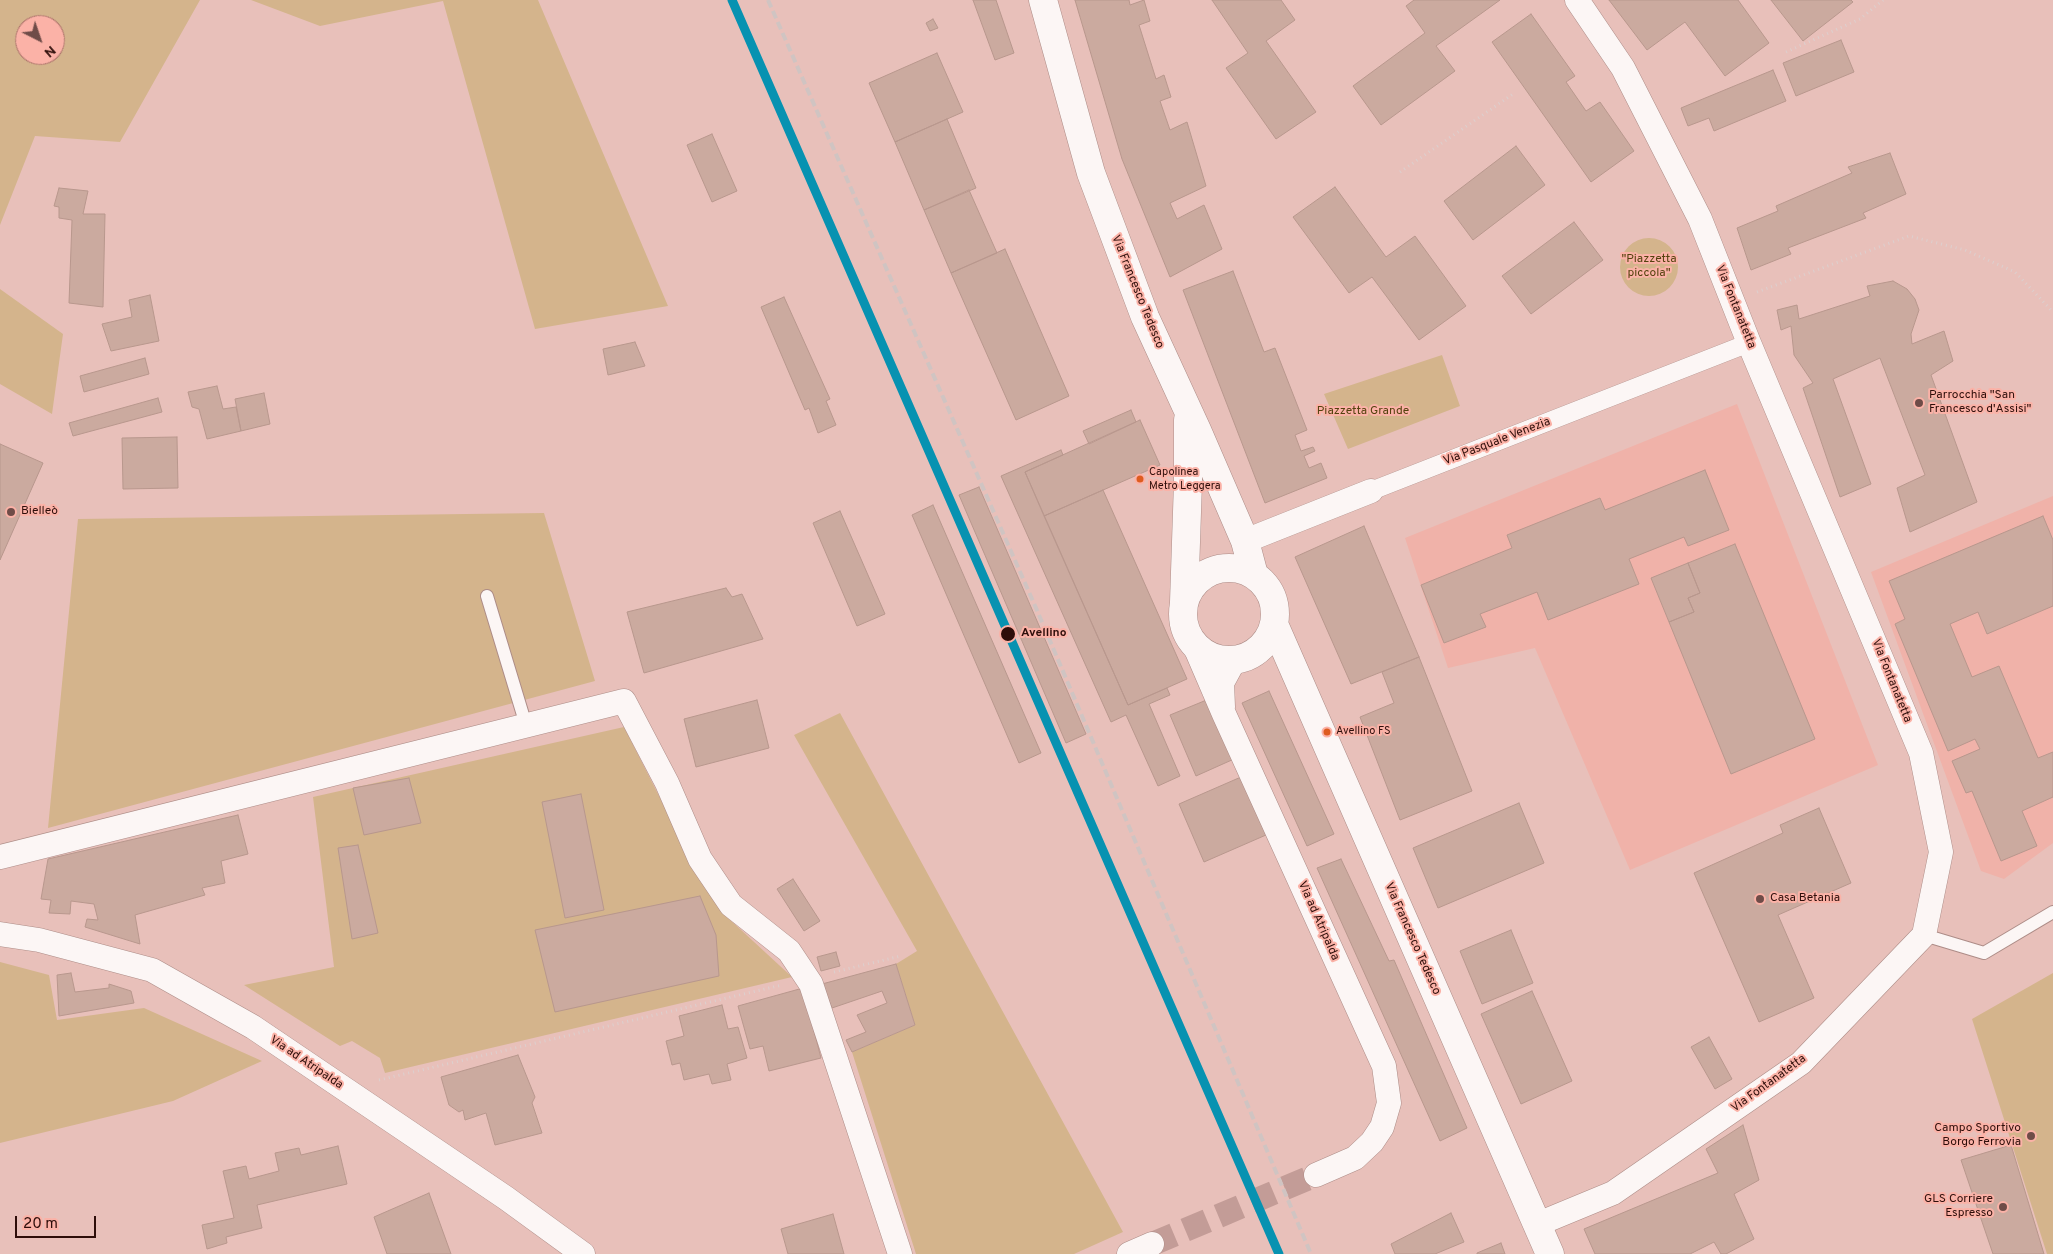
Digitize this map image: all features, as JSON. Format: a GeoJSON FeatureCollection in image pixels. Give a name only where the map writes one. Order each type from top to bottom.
{"type":"FeatureCollection","features":[{"type":"Feature","properties":{"kind":"street","name":"Via Francesco Tedesco"},"geometry":{"type":"LineString","coordinates":[[1043,0],[1091,173],[1145,317],[1245,541],[1254,575]]}},
{"type":"Feature","properties":{"kind":"street","name":"Via Fontanatetta"},"geometry":{"type":"LineString","coordinates":[[1538,1224],[1613,1193],[1802,1063],[1924,936],[1941,852],[1921,753],[1749,343],[1700,219],[1623,68],[1576,0]]}},
{"type":"Feature","properties":{"kind":"street","name":"Via Pasquale Venezia"},"geometry":{"type":"LineString","coordinates":[[1245,541],[1749,343]]}},
{"type":"Feature","properties":{"kind":"street"},"geometry":{"type":"LineString","coordinates":[[1187,409],[1188,482],[1183,610],[1187,632],[1193,642],[1205,653],[1219,659],[1246,655],[1271,658],[1298,682]]}},
{"type":"Feature","properties":{"kind":"street"},"geometry":{"type":"LineString","coordinates":[[1183,610],[1188,595],[1196,582],[1209,572],[1224,568],[1240,569],[1254,575],[1265,584],[1272,596],[1275,610],[1274,624],[1270,634],[1246,655],[1222,683],[1224,714]]}},
{"type":"Feature","properties":{"kind":"street","name":"Via Francesco Tedesco"},"geometry":{"type":"LineString","coordinates":[[1274,624],[1550,1254]]}},
{"type":"Feature","properties":{"kind":"street","name":"Via ad Atripalda"},"geometry":{"type":"LineString","coordinates":[[1193,642],[1384,1066],[1389,1103],[1382,1127],[1372,1142],[1355,1158],[1316,1175]]}},
{"type":"Feature","properties":{"kind":"street"},"geometry":{"type":"LineString","coordinates":[[0,856],[624,701],[667,783],[700,859],[710,875],[731,905],[789,950],[814,993],[900,1254]]}},
{"type":"Feature","properties":{"kind":"street","name":"Via ad Atripalda"},"geometry":{"type":"LineString","coordinates":[[0,934],[39,940],[152,970],[252,1027],[506,1198],[583,1254]]}},
{"type":"Feature","properties":{"kind":"street"},"geometry":{"type":"LineString","coordinates":[[1130,1254],[1152,1244]]}},
{"type":"Feature","properties":{"kind":"lane"},"geometry":{"type":"LineString","coordinates":[[487,596],[526,725]]}},
{"type":"Feature","properties":{"kind":"lane"},"geometry":{"type":"LineString","coordinates":[[1924,936],[1984,953],[2053,912]]}},
{"type":"Feature","properties":{"kind":"path"},"geometry":{"type":"LineString","coordinates":[[1786,52],[1860,19],[1883,0]]}},
{"type":"Feature","properties":{"kind":"path"},"geometry":{"type":"LineString","coordinates":[[1400,172],[1513,94]]}},
{"type":"Feature","properties":{"kind":"path"},"geometry":{"type":"LineString","coordinates":[[1732,301],[1910,236],[1965,250],[2015,272],[2053,312]]}},
{"type":"Feature","properties":{"kind":"path"},"geometry":{"type":"LineString","coordinates":[[344,1088],[901,956]]}},
{"type":"Feature","properties":{"kind":"shaded area"},"geometry":{"type":"Polygon","coordinates":[[[1737,404],[1878,765],[1630,870],[1535,648],[1448,668],[1405,538],[1737,404]]]}},
{"type":"Feature","properties":{"kind":"shaded area"},"geometry":{"type":"Polygon","coordinates":[[[2053,496],[2053,843],[2004,879],[1981,871],[1871,572],[2053,496]]]}},
{"type":"Feature","properties":{"kind":"green space"},"geometry":{"type":"Polygon","coordinates":[[[0,0],[200,0],[120,142],[35,136],[0,225],[0,0]]]}},
{"type":"Feature","properties":{"kind":"green space"},"geometry":{"type":"Polygon","coordinates":[[[251,0],[538,0],[668,306],[535,329],[443,1],[320,26],[251,0]]]}},
{"type":"Feature","properties":{"kind":"green space","name":"\"Piazzetta piccola\""},"geometry":{"type":"Polygon","coordinates":[[[1649,238],[1660,240],[1673,251],[1678,267],[1676,278],[1665,291],[1649,296],[1638,294],[1625,283],[1620,267],[1622,256],[1633,243],[1649,238]]]}},
{"type":"Feature","properties":{"kind":"green space"},"geometry":{"type":"Polygon","coordinates":[[[0,289],[63,334],[52,414],[0,384],[0,289]]]}},
{"type":"Feature","properties":{"kind":"green space","name":"Piazzetta Grande"},"geometry":{"type":"Polygon","coordinates":[[[1442,355],[1460,406],[1348,449],[1324,394],[1442,355]]]}},
{"type":"Feature","properties":{"kind":"green space"},"geometry":{"type":"Polygon","coordinates":[[[544,513],[595,681],[48,828],[78,519],[544,513]]]}},
{"type":"Feature","properties":{"kind":"green space"},"geometry":{"type":"Polygon","coordinates":[[[840,713],[1123,1232],[1074,1254],[916,1254],[852,1052],[915,1025],[896,964],[917,951],[794,735],[840,713]]]}},
{"type":"Feature","properties":{"kind":"green space"},"geometry":{"type":"Polygon","coordinates":[[[624,727],[689,855],[727,917],[792,977],[385,1073],[380,1058],[352,1041],[340,1046],[244,985],[334,967],[313,797],[624,727]]]}},
{"type":"Feature","properties":{"kind":"green space"},"geometry":{"type":"Polygon","coordinates":[[[0,962],[49,975],[57,1020],[144,1008],[262,1061],[173,1101],[0,1143],[0,962]]]}},
{"type":"Feature","properties":{"kind":"green space","name":"Campo Sportivo Borgo Ferrovia"},"geometry":{"type":"Polygon","coordinates":[[[2053,973],[2053,1254],[2047,1254],[1972,1019],[2053,973]]]}},
{"type":"Feature","properties":{"kind":"building"},"geometry":{"type":"Polygon","coordinates":[[[973,0],[996,0],[1014,53],[995,60],[973,0]]]}},
{"type":"Feature","properties":{"kind":"building"},"geometry":{"type":"Polygon","coordinates":[[[1075,0],[1129,0],[1130,5],[1144,0],[1150,21],[1139,25],[1156,79],[1164,75],[1171,97],[1160,101],[1170,130],[1187,122],[1206,186],[1170,203],[1177,219],[1204,205],[1222,249],[1170,277],[1122,159],[1075,0]]]}},
{"type":"Feature","properties":{"kind":"building"},"geometry":{"type":"Polygon","coordinates":[[[1212,0],[1281,0],[1295,20],[1266,41],[1316,112],[1276,139],[1226,68],[1248,53],[1212,0]]]}},
{"type":"Feature","properties":{"kind":"building"},"geometry":{"type":"Polygon","coordinates":[[[1414,0],[1500,0],[1436,46],[1455,71],[1381,125],[1353,86],[1425,33],[1406,6],[1414,0]]]}},
{"type":"Feature","properties":{"kind":"building"},"geometry":{"type":"Polygon","coordinates":[[[1609,0],[1738,0],[1769,43],[1725,76],[1685,22],[1647,50],[1609,0]]]}},
{"type":"Feature","properties":{"kind":"building"},"geometry":{"type":"Polygon","coordinates":[[[1771,0],[1851,0],[1853,2],[1803,41],[1771,0]]]}},
{"type":"Feature","properties":{"kind":"building"},"geometry":{"type":"Polygon","coordinates":[[[1531,14],[1575,76],[1566,82],[1586,111],[1600,102],[1634,151],[1591,182],[1492,42],[1531,14]]]}},
{"type":"Feature","properties":{"kind":"building"},"geometry":{"type":"Polygon","coordinates":[[[933,19],[938,28],[930,31],[926,23],[933,19]]]}},
{"type":"Feature","properties":{"kind":"building"},"geometry":{"type":"Polygon","coordinates":[[[1841,40],[1854,72],[1796,96],[1783,63],[1841,40]]]}},
{"type":"Feature","properties":{"kind":"building"},"geometry":{"type":"Polygon","coordinates":[[[937,53],[963,112],[895,142],[869,83],[937,53]]]}},
{"type":"Feature","properties":{"kind":"building"},"geometry":{"type":"Polygon","coordinates":[[[1773,70],[1786,101],[1714,131],[1709,118],[1688,126],[1681,108],[1773,70]]]}},
{"type":"Feature","properties":{"kind":"building"},"geometry":{"type":"Polygon","coordinates":[[[947,119],[976,188],[924,210],[895,142],[947,119]]]}},
{"type":"Feature","properties":{"kind":"building"},"geometry":{"type":"Polygon","coordinates":[[[712,134],[737,191],[712,202],[687,145],[712,134]]]}},
{"type":"Feature","properties":{"kind":"building"},"geometry":{"type":"Polygon","coordinates":[[[1516,146],[1545,185],[1473,240],[1444,201],[1516,146]]]}},
{"type":"Feature","properties":{"kind":"building"},"geometry":{"type":"Polygon","coordinates":[[[1890,153],[1906,194],[1863,213],[1866,218],[1788,248],[1791,254],[1751,270],[1737,228],[1778,211],[1776,206],[1852,173],[1848,167],[1890,153]]]}},
{"type":"Feature","properties":{"kind":"building"},"geometry":{"type":"Polygon","coordinates":[[[1335,187],[1386,257],[1415,236],[1466,306],[1419,340],[1372,277],[1349,293],[1293,217],[1335,187]]]}},
{"type":"Feature","properties":{"kind":"building"},"geometry":{"type":"Polygon","coordinates":[[[59,188],[88,191],[83,214],[105,214],[103,307],[69,303],[72,220],[59,218],[59,207],[54,206],[59,188]]]}},
{"type":"Feature","properties":{"kind":"building"},"geometry":{"type":"Polygon","coordinates":[[[969,190],[997,253],[951,273],[924,210],[969,190]]]}},
{"type":"Feature","properties":{"kind":"building"},"geometry":{"type":"Polygon","coordinates":[[[1574,222],[1603,260],[1531,314],[1502,276],[1574,222]]]}},
{"type":"Feature","properties":{"kind":"building"},"geometry":{"type":"Polygon","coordinates":[[[1005,249],[1069,396],[1016,420],[951,273],[1005,249]]]}},
{"type":"Feature","properties":{"kind":"building"},"geometry":{"type":"Polygon","coordinates":[[[1233,271],[1264,352],[1275,348],[1307,430],[1295,435],[1301,451],[1313,447],[1315,451],[1304,456],[1309,468],[1321,463],[1327,478],[1265,503],[1183,290],[1233,271]]]}},
{"type":"Feature","properties":{"kind":"building","name":"Parrocchia \"San Francesco d'Assisi\""},"geometry":{"type":"Polygon","coordinates":[[[1893,281],[1907,289],[1915,299],[1919,310],[1911,334],[1912,344],[1944,331],[1953,361],[1931,375],[1977,502],[1910,532],[1897,488],[1925,475],[1880,358],[1833,379],[1871,484],[1840,497],[1803,388],[1813,383],[1794,355],[1791,326],[1781,330],[1777,310],[1797,305],[1799,319],[1870,296],[1867,286],[1893,281]]]}},
{"type":"Feature","properties":{"kind":"building"},"geometry":{"type":"Polygon","coordinates":[[[150,295],[159,341],[111,351],[102,324],[132,317],[129,300],[150,295]]]}},
{"type":"Feature","properties":{"kind":"building"},"geometry":{"type":"Polygon","coordinates":[[[784,297],[830,399],[826,401],[836,425],[818,433],[809,408],[805,410],[761,307],[784,297]]]}},
{"type":"Feature","properties":{"kind":"building"},"geometry":{"type":"Polygon","coordinates":[[[635,342],[645,366],[608,375],[603,349],[635,342]]]}},
{"type":"Feature","properties":{"kind":"building"},"geometry":{"type":"Polygon","coordinates":[[[145,358],[149,374],[84,392],[80,376],[145,358]]]}},
{"type":"Feature","properties":{"kind":"building"},"geometry":{"type":"Polygon","coordinates":[[[217,386],[223,409],[236,407],[241,431],[207,439],[199,409],[192,407],[188,392],[217,386]]]}},
{"type":"Feature","properties":{"kind":"building"},"geometry":{"type":"Polygon","coordinates":[[[264,393],[270,424],[241,431],[235,399],[264,393]]]}},
{"type":"Feature","properties":{"kind":"building"},"geometry":{"type":"Polygon","coordinates":[[[158,398],[162,412],[73,436],[69,423],[158,398]]]}},
{"type":"Feature","properties":{"kind":"building"},"geometry":{"type":"Polygon","coordinates":[[[1131,410],[1136,422],[1089,444],[1083,431],[1131,410]]]}},
{"type":"Feature","properties":{"kind":"building"},"geometry":{"type":"Polygon","coordinates":[[[1140,420],[1160,465],[1044,516],[1025,472],[1140,420]]]}},
{"type":"Feature","properties":{"kind":"building"},"geometry":{"type":"Polygon","coordinates":[[[177,437],[178,488],[123,489],[122,438],[177,437]]]}},
{"type":"Feature","properties":{"kind":"building","name":"Bielleò"},"geometry":{"type":"Polygon","coordinates":[[[0,444],[43,463],[0,560],[0,444]]]}},
{"type":"Feature","properties":{"kind":"building"},"geometry":{"type":"Polygon","coordinates":[[[1061,450],[1063,455],[1025,472],[1128,705],[1167,688],[1170,695],[1149,704],[1180,776],[1158,786],[1126,715],[1111,722],[1001,476],[1061,450]]]}},
{"type":"Feature","properties":{"kind":"building"},"geometry":{"type":"Polygon","coordinates":[[[1705,470],[1729,530],[1688,546],[1684,537],[1629,559],[1639,584],[1548,620],[1537,592],[1480,614],[1486,627],[1444,643],[1421,585],[1512,548],[1507,535],[1600,498],[1605,510],[1705,470]]]}},
{"type":"Feature","properties":{"kind":"building"},"geometry":{"type":"Polygon","coordinates":[[[979,487],[1086,734],[1066,743],[959,495],[979,487]]]}},
{"type":"Feature","properties":{"kind":"building","name":"Avellino"},"geometry":{"type":"Polygon","coordinates":[[[1103,490],[1187,679],[1128,705],[1044,516],[1103,490]]]}},
{"type":"Feature","properties":{"kind":"building"},"geometry":{"type":"Polygon","coordinates":[[[933,505],[1041,753],[1019,763],[912,515],[933,505]]]}},
{"type":"Feature","properties":{"kind":"building"},"geometry":{"type":"Polygon","coordinates":[[[840,511],[885,614],[857,626],[813,523],[840,511]]]}},
{"type":"Feature","properties":{"kind":"building"},"geometry":{"type":"Polygon","coordinates":[[[2043,516],[2053,540],[2053,606],[1987,634],[1978,612],[1950,624],[1972,677],[1999,666],[2038,758],[2053,752],[2053,797],[2022,811],[2037,846],[2001,861],[1972,791],[1966,793],[1952,761],[1980,749],[1975,739],[1948,751],[1895,624],[1905,619],[1889,581],[2043,516]]]}},
{"type":"Feature","properties":{"kind":"building"},"geometry":{"type":"Polygon","coordinates":[[[1364,526],[1419,657],[1351,684],[1295,557],[1364,526]]]}},
{"type":"Feature","properties":{"kind":"building"},"geometry":{"type":"Polygon","coordinates":[[[1735,544],[1815,739],[1731,774],[1669,622],[1694,612],[1688,598],[1700,593],[1688,563],[1735,544]]]}},
{"type":"Feature","properties":{"kind":"building"},"geometry":{"type":"Polygon","coordinates":[[[1688,563],[1700,593],[1688,598],[1694,612],[1669,622],[1651,578],[1688,563]]]}},
{"type":"Feature","properties":{"kind":"building"},"geometry":{"type":"Polygon","coordinates":[[[726,588],[732,597],[742,594],[763,639],[644,673],[627,612],[726,588]]]}},
{"type":"Feature","properties":{"kind":"building"},"geometry":{"type":"Polygon","coordinates":[[[1419,657],[1472,791],[1400,820],[1360,717],[1394,703],[1382,672],[1419,657]]]}},
{"type":"Feature","properties":{"kind":"building"},"geometry":{"type":"Polygon","coordinates":[[[1269,691],[1334,834],[1307,846],[1242,703],[1269,691]]]}},
{"type":"Feature","properties":{"kind":"building"},"geometry":{"type":"Polygon","coordinates":[[[1209,699],[1234,759],[1196,776],[1170,715],[1209,699]]]}},
{"type":"Feature","properties":{"kind":"building"},"geometry":{"type":"Polygon","coordinates":[[[757,700],[769,748],[696,767],[684,719],[757,700]]]}},
{"type":"Feature","properties":{"kind":"building"},"geometry":{"type":"Polygon","coordinates":[[[1241,777],[1266,835],[1204,862],[1179,804],[1241,777]]]}},
{"type":"Feature","properties":{"kind":"building"},"geometry":{"type":"Polygon","coordinates":[[[409,778],[421,823],[364,835],[353,788],[409,778]]]}},
{"type":"Feature","properties":{"kind":"building"},"geometry":{"type":"Polygon","coordinates":[[[581,794],[604,910],[565,918],[542,802],[581,794]]]}},
{"type":"Feature","properties":{"kind":"building"},"geometry":{"type":"Polygon","coordinates":[[[1519,803],[1544,863],[1438,908],[1413,848],[1519,803]]]}},
{"type":"Feature","properties":{"kind":"building","name":"Casa Betania"},"geometry":{"type":"Polygon","coordinates":[[[1819,808],[1851,883],[1778,915],[1814,998],[1759,1022],[1694,873],[1783,833],[1780,825],[1819,808]]]}},
{"type":"Feature","properties":{"kind":"building"},"geometry":{"type":"Polygon","coordinates":[[[238,815],[248,854],[221,861],[225,883],[202,888],[205,895],[135,915],[140,944],[85,927],[87,919],[98,920],[94,904],[71,901],[70,914],[49,913],[51,900],[41,899],[48,859],[238,815]]]}},
{"type":"Feature","properties":{"kind":"building"},"geometry":{"type":"Polygon","coordinates":[[[358,845],[378,933],[352,939],[338,848],[358,845]]]}},
{"type":"Feature","properties":{"kind":"building"},"geometry":{"type":"Polygon","coordinates":[[[1341,859],[1389,961],[1394,960],[1467,1128],[1440,1141],[1317,868],[1341,859]]]}},
{"type":"Feature","properties":{"kind":"building"},"geometry":{"type":"Polygon","coordinates":[[[793,879],[820,921],[804,931],[777,889],[793,879]]]}},
{"type":"Feature","properties":{"kind":"building"},"geometry":{"type":"Polygon","coordinates":[[[700,896],[716,935],[719,976],[555,1012],[535,930],[700,896]]]}},
{"type":"Feature","properties":{"kind":"building"},"geometry":{"type":"Polygon","coordinates":[[[1511,930],[1533,983],[1482,1004],[1460,951],[1511,930]]]}},
{"type":"Feature","properties":{"kind":"building"},"geometry":{"type":"Polygon","coordinates":[[[836,952],[840,966],[821,971],[817,957],[836,952]]]}},
{"type":"Feature","properties":{"kind":"building"},"geometry":{"type":"Polygon","coordinates":[[[896,964],[915,1025],[852,1052],[846,1040],[866,1032],[857,1015],[887,1003],[882,991],[832,1008],[822,984],[896,964]]]}},
{"type":"Feature","properties":{"kind":"building"},"geometry":{"type":"Polygon","coordinates":[[[71,973],[75,992],[109,988],[109,984],[131,991],[134,1003],[59,1016],[57,975],[71,973]]]}},
{"type":"Feature","properties":{"kind":"building"},"geometry":{"type":"Polygon","coordinates":[[[803,988],[821,1058],[769,1071],[763,1046],[750,1049],[738,1006],[803,988]]]}},
{"type":"Feature","properties":{"kind":"building"},"geometry":{"type":"Polygon","coordinates":[[[1532,991],[1572,1081],[1521,1104],[1481,1014],[1532,991]]]}},
{"type":"Feature","properties":{"kind":"building"},"geometry":{"type":"Polygon","coordinates":[[[722,1005],[728,1029],[738,1027],[747,1058],[727,1064],[731,1080],[712,1084],[709,1074],[684,1080],[680,1063],[672,1065],[666,1041],[684,1036],[679,1016],[722,1005]]]}},
{"type":"Feature","properties":{"kind":"building"},"geometry":{"type":"Polygon","coordinates":[[[1709,1037],[1732,1079],[1715,1089],[1691,1047],[1709,1037]]]}},
{"type":"Feature","properties":{"kind":"building"},"geometry":{"type":"Polygon","coordinates":[[[518,1055],[535,1097],[532,1103],[542,1133],[495,1145],[486,1113],[465,1120],[463,1110],[459,1112],[449,1105],[441,1077],[518,1055]]]}},
{"type":"Feature","properties":{"kind":"building"},"geometry":{"type":"Polygon","coordinates":[[[1743,1125],[1759,1180],[1734,1194],[1754,1239],[1726,1254],[1721,1254],[1714,1242],[1690,1254],[1595,1254],[1584,1229],[1718,1173],[1706,1149],[1743,1125]]]}},
{"type":"Feature","properties":{"kind":"building","name":"GLS Corriere Espresso"},"geometry":{"type":"Polygon","coordinates":[[[2011,1145],[2044,1254],[1993,1254],[1961,1160],[2011,1145]]]}},
{"type":"Feature","properties":{"kind":"building"},"geometry":{"type":"Polygon","coordinates":[[[338,1146],[347,1184],[257,1205],[262,1228],[226,1237],[227,1243],[207,1249],[202,1225],[234,1218],[223,1171],[246,1166],[249,1179],[279,1171],[275,1153],[299,1148],[301,1155],[338,1146]]]}},
{"type":"Feature","properties":{"kind":"building"},"geometry":{"type":"Polygon","coordinates":[[[429,1193],[451,1254],[387,1254],[374,1217],[429,1193]]]}},
{"type":"Feature","properties":{"kind":"building"},"geometry":{"type":"Polygon","coordinates":[[[1451,1213],[1464,1242],[1435,1254],[1395,1254],[1391,1244],[1451,1213]]]}},
{"type":"Feature","properties":{"kind":"building"},"geometry":{"type":"Polygon","coordinates":[[[833,1214],[844,1254],[788,1254],[781,1229],[833,1214]]]}},
{"type":"Feature","properties":{"kind":"building"},"geometry":{"type":"Polygon","coordinates":[[[1501,1243],[1505,1254],[1477,1254],[1477,1253],[1501,1243]]]}},
{"type":"Feature","properties":{"kind":"tunnel"},"geometry":{"type":"LineString","coordinates":[[1152,1244],[1316,1175]]}},
{"type":"Feature","properties":{"kind":"railway"},"geometry":{"type":"LineString","coordinates":[[768,0],[1036,608],[1311,1254]]}},
{"type":"Feature","properties":{"kind":"transit line"},"geometry":{"type":"LineString","coordinates":[[732,0],[1279,1254]]}},
{"type":"Feature","properties":{"kind":"place","name":"Parrocchia \"San Francesco d'Assisi\""},"geometry":{"type":"Point","coordinates":[1919,403]}},
{"type":"Feature","properties":{"kind":"place","name":"Capolinea Metro Leggera"},"geometry":{"type":"Point","coordinates":[1140,479]}},
{"type":"Feature","properties":{"kind":"place","name":"Bielleò"},"geometry":{"type":"Point","coordinates":[11,512]}},
{"type":"Feature","properties":{"kind":"place","name":"Avellino"},"geometry":{"type":"Point","coordinates":[1008,634]}},
{"type":"Feature","properties":{"kind":"place","name":"Avellino FS"},"geometry":{"type":"Point","coordinates":[1327,732]}},
{"type":"Feature","properties":{"kind":"place","name":"Casa Betania"},"geometry":{"type":"Point","coordinates":[1760,899]}},
{"type":"Feature","properties":{"kind":"place","name":"Campo Sportivo Borgo Ferrovia"},"geometry":{"type":"Point","coordinates":[2031,1136]}},
{"type":"Feature","properties":{"kind":"place","name":"GLS Corriere Espresso"},"geometry":{"type":"Point","coordinates":[2003,1207]}}]}
